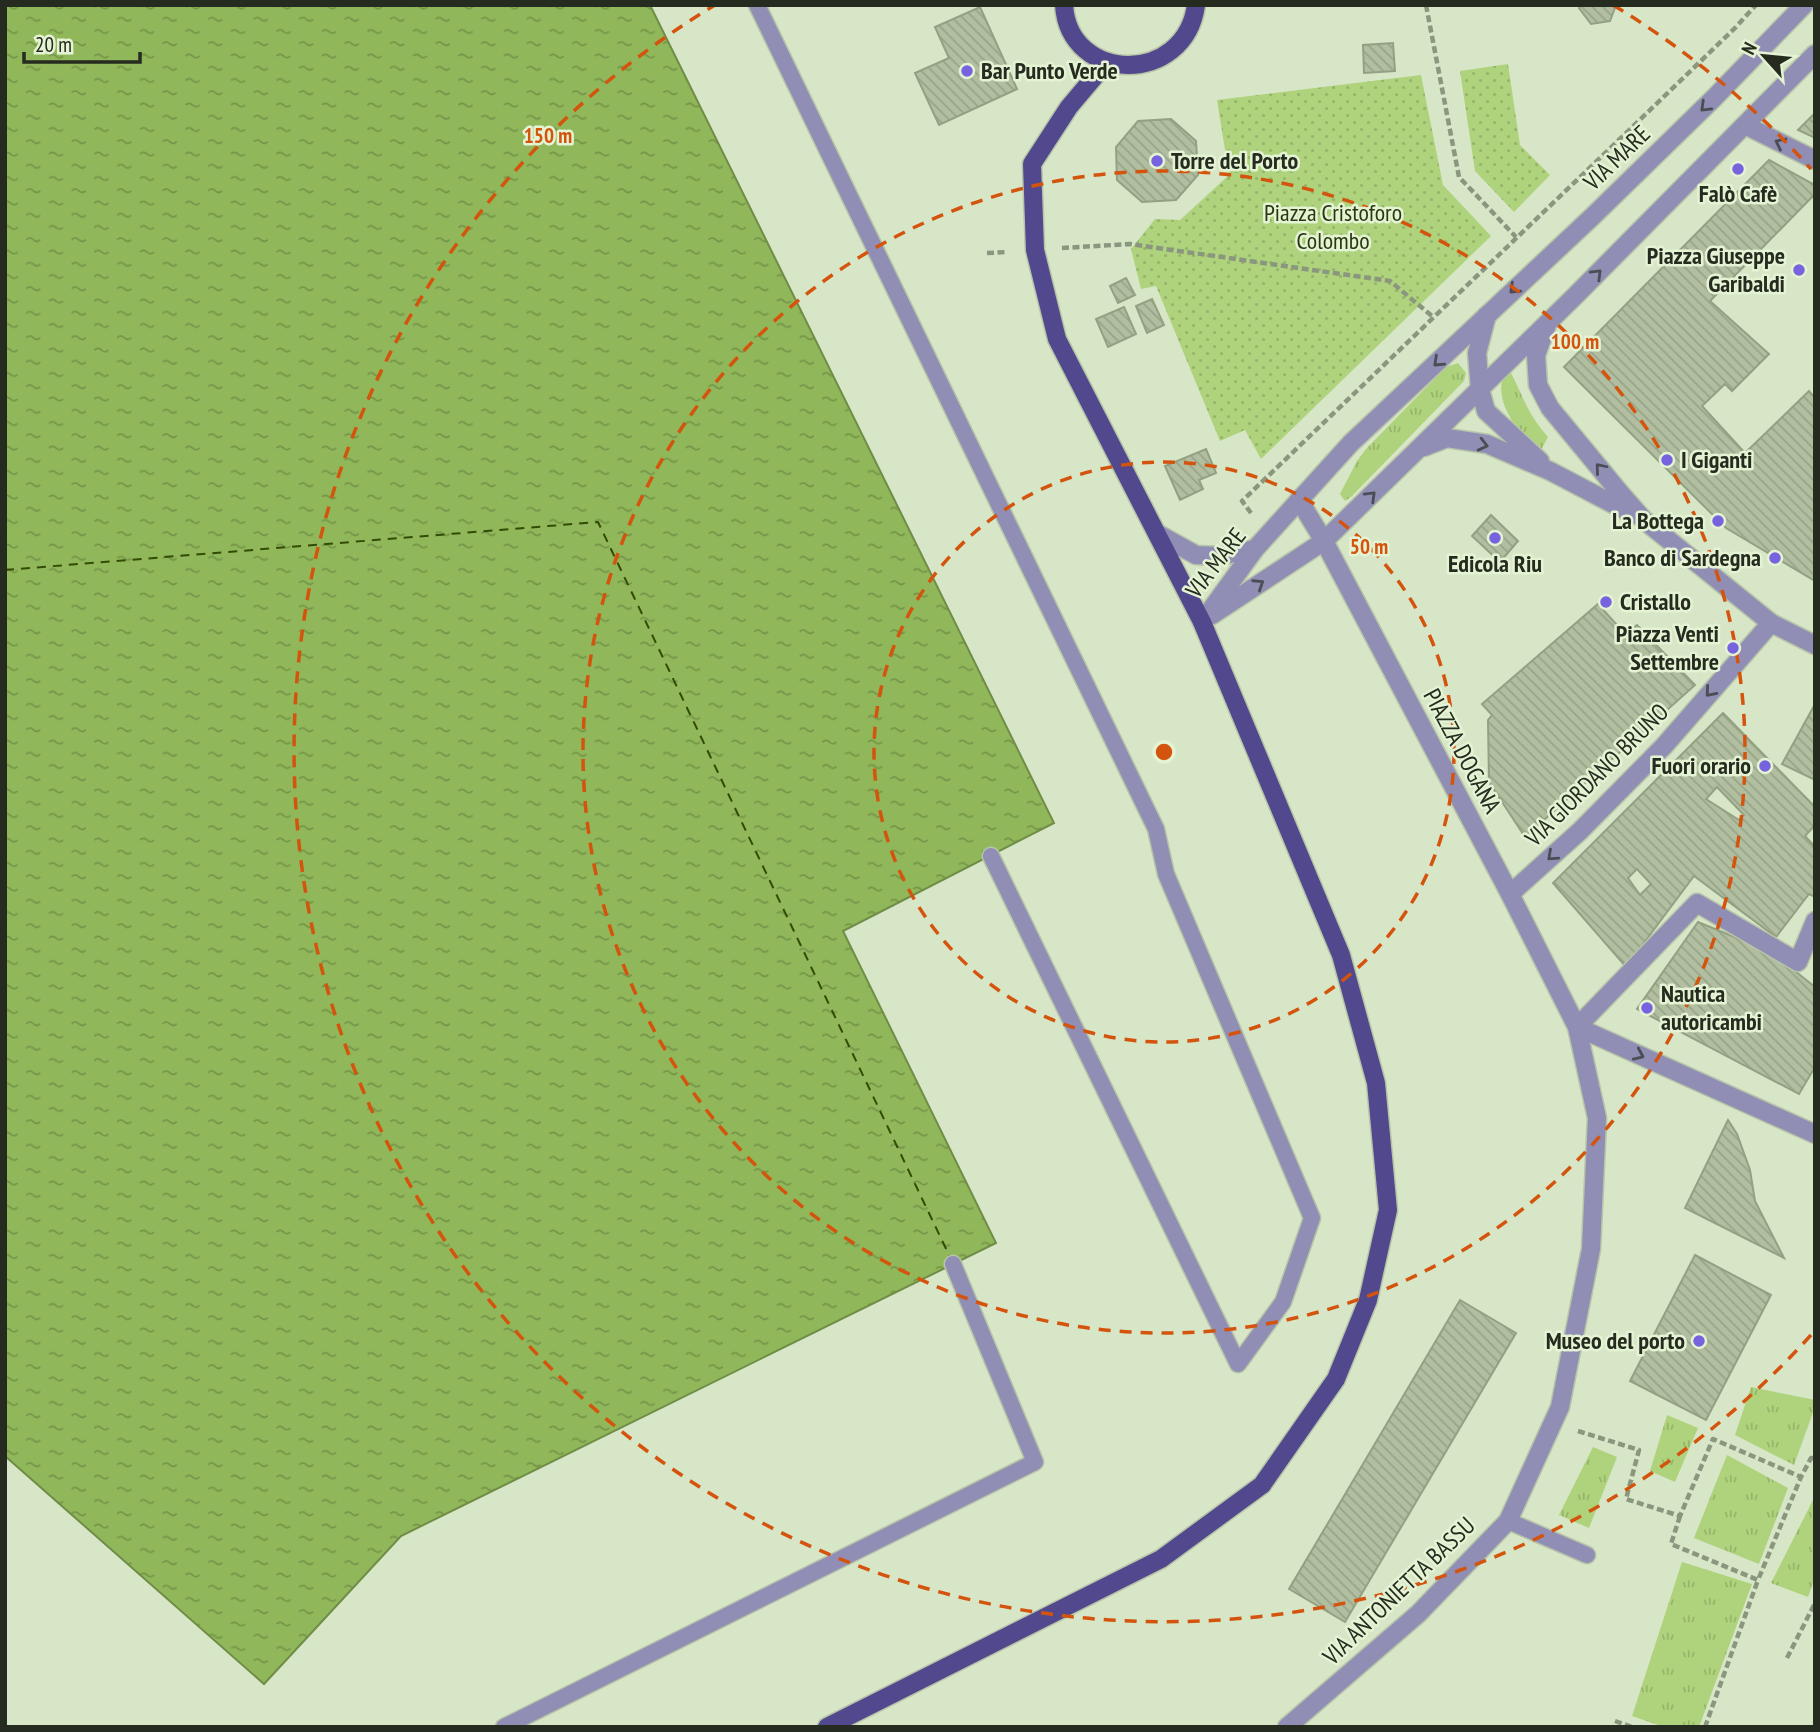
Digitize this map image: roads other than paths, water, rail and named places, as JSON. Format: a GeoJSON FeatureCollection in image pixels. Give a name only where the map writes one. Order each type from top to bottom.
{"type":"FeatureCollection","features":[{"type":"Feature","properties":{"kind":"main road"},"geometry":{"type":"LineString","coordinates":[[1064,5],[1069,27],[1091,54],[1107,62],[1126,66],[1145,64],[1164,56],[1179,44],[1190,27],[1196,5]]}},
{"type":"Feature","properties":{"kind":"main road"},"geometry":{"type":"LineString","coordinates":[[827,1727],[1161,1559],[1262,1485],[1336,1380],[1368,1300],[1388,1210],[1376,1083],[1341,955],[1202,622],[1057,339],[1035,250],[1032,164],[1069,107],[1107,62]]}},
{"type":"Feature","properties":{"kind":"street","name":"VIA MARE"},"geometry":{"type":"LineString","coordinates":[[1202,622],[1261,543],[1351,443],[1593,216],[1714,98],[1804,5]]}},
{"type":"Feature","properties":{"kind":"street","name":"VIA MARE"},"geometry":{"type":"LineString","coordinates":[[1202,622],[1324,541],[1815,54]]}},
{"type":"Feature","properties":{"kind":"street"},"geometry":{"type":"LineString","coordinates":[[1745,125],[1815,160]]}},
{"type":"Feature","properties":{"kind":"street"},"geometry":{"type":"LineString","coordinates":[[1487,315],[1477,353],[1480,389],[1486,411],[1550,471]]}},
{"type":"Feature","properties":{"kind":"street"},"geometry":{"type":"LineString","coordinates":[[1548,321],[1536,355],[1538,385],[1550,408],[1562,423],[1644,520],[1771,623],[1815,645]]}},
{"type":"Feature","properties":{"kind":"street"},"geometry":{"type":"LineString","coordinates":[[1418,450],[1447,439],[1487,444],[1550,471],[1644,520]]}},
{"type":"Feature","properties":{"kind":"street","name":"PIAZZA DOGANA"},"geometry":{"type":"LineString","coordinates":[[1299,500],[1324,541],[1577,1027]]}},
{"type":"Feature","properties":{"kind":"street"},"geometry":{"type":"LineString","coordinates":[[1158,534],[1196,555],[1219,556],[1261,543]]}},
{"type":"Feature","properties":{"kind":"street","name":"VIA GIORDANO BRUNO"},"geometry":{"type":"LineString","coordinates":[[1510,894],[1580,831],[1664,746],[1771,623]]}},
{"type":"Feature","properties":{"kind":"street"},"geometry":{"type":"LineString","coordinates":[[1815,921],[1798,962],[1697,903],[1577,1027],[1815,1135]]}},
{"type":"Feature","properties":{"kind":"street","name":"VIA ANTONIETTA BASSU"},"geometry":{"type":"LineString","coordinates":[[1287,1727],[1418,1614],[1507,1521],[1560,1406],[1591,1249],[1597,1118],[1577,1027]]}},
{"type":"Feature","properties":{"kind":"lane"},"geometry":{"type":"LineString","coordinates":[[757,5],[1156,829],[1166,874],[1312,1218],[1283,1302],[1238,1364],[991,856]]}},
{"type":"Feature","properties":{"kind":"lane"},"geometry":{"type":"LineString","coordinates":[[505,1727],[1035,1462],[953,1264]]}},
{"type":"Feature","properties":{"kind":"lane"},"geometry":{"type":"LineString","coordinates":[[1507,1521],[1587,1555]]}},
{"type":"Feature","properties":{"kind":"water"},"geometry":{"type":"Polygon","coordinates":[[[5,5],[650,5],[1054,823],[843,931],[996,1243],[401,1536],[264,1684],[5,1456],[5,5]]]}},
{"type":"Feature","properties":{"kind":"place","name":"Bar Punto Verde"},"geometry":{"type":"Point","coordinates":[967,71]}},
{"type":"Feature","properties":{"kind":"place","name":"Torre del Porto"},"geometry":{"type":"Point","coordinates":[1157,161]}},
{"type":"Feature","properties":{"kind":"place","name":"Falò Cafè"},"geometry":{"type":"Point","coordinates":[1738,169]}},
{"type":"Feature","properties":{"kind":"place","name":"Piazza Giuseppe Garibaldi"},"geometry":{"type":"Point","coordinates":[1799,270]}},
{"type":"Feature","properties":{"kind":"place","name":"I Giganti"},"geometry":{"type":"Point","coordinates":[1667,460]}},
{"type":"Feature","properties":{"kind":"place","name":"La Bottega"},"geometry":{"type":"Point","coordinates":[1718,521]}},
{"type":"Feature","properties":{"kind":"place","name":"Edicola Riu"},"geometry":{"type":"Point","coordinates":[1495,538]}},
{"type":"Feature","properties":{"kind":"place","name":"Banco di Sardegna"},"geometry":{"type":"Point","coordinates":[1775,558]}},
{"type":"Feature","properties":{"kind":"place","name":"Cristallo"},"geometry":{"type":"Point","coordinates":[1606,602]}},
{"type":"Feature","properties":{"kind":"place","name":"Piazza Venti Settembre"},"geometry":{"type":"Point","coordinates":[1733,648]}},
{"type":"Feature","properties":{"kind":"place","name":"Fuori orario"},"geometry":{"type":"Point","coordinates":[1765,766]}},
{"type":"Feature","properties":{"kind":"place","name":"Nautica autoricambi"},"geometry":{"type":"Point","coordinates":[1647,1008]}},
{"type":"Feature","properties":{"kind":"place","name":"Museo del porto"},"geometry":{"type":"Point","coordinates":[1699,1341]}},
{"type":"Feature","properties":{"kind":"park label","name":"Piazza Cristoforo Colombo"},"geometry":{"type":"Point","coordinates":[1333,227]}}]}
